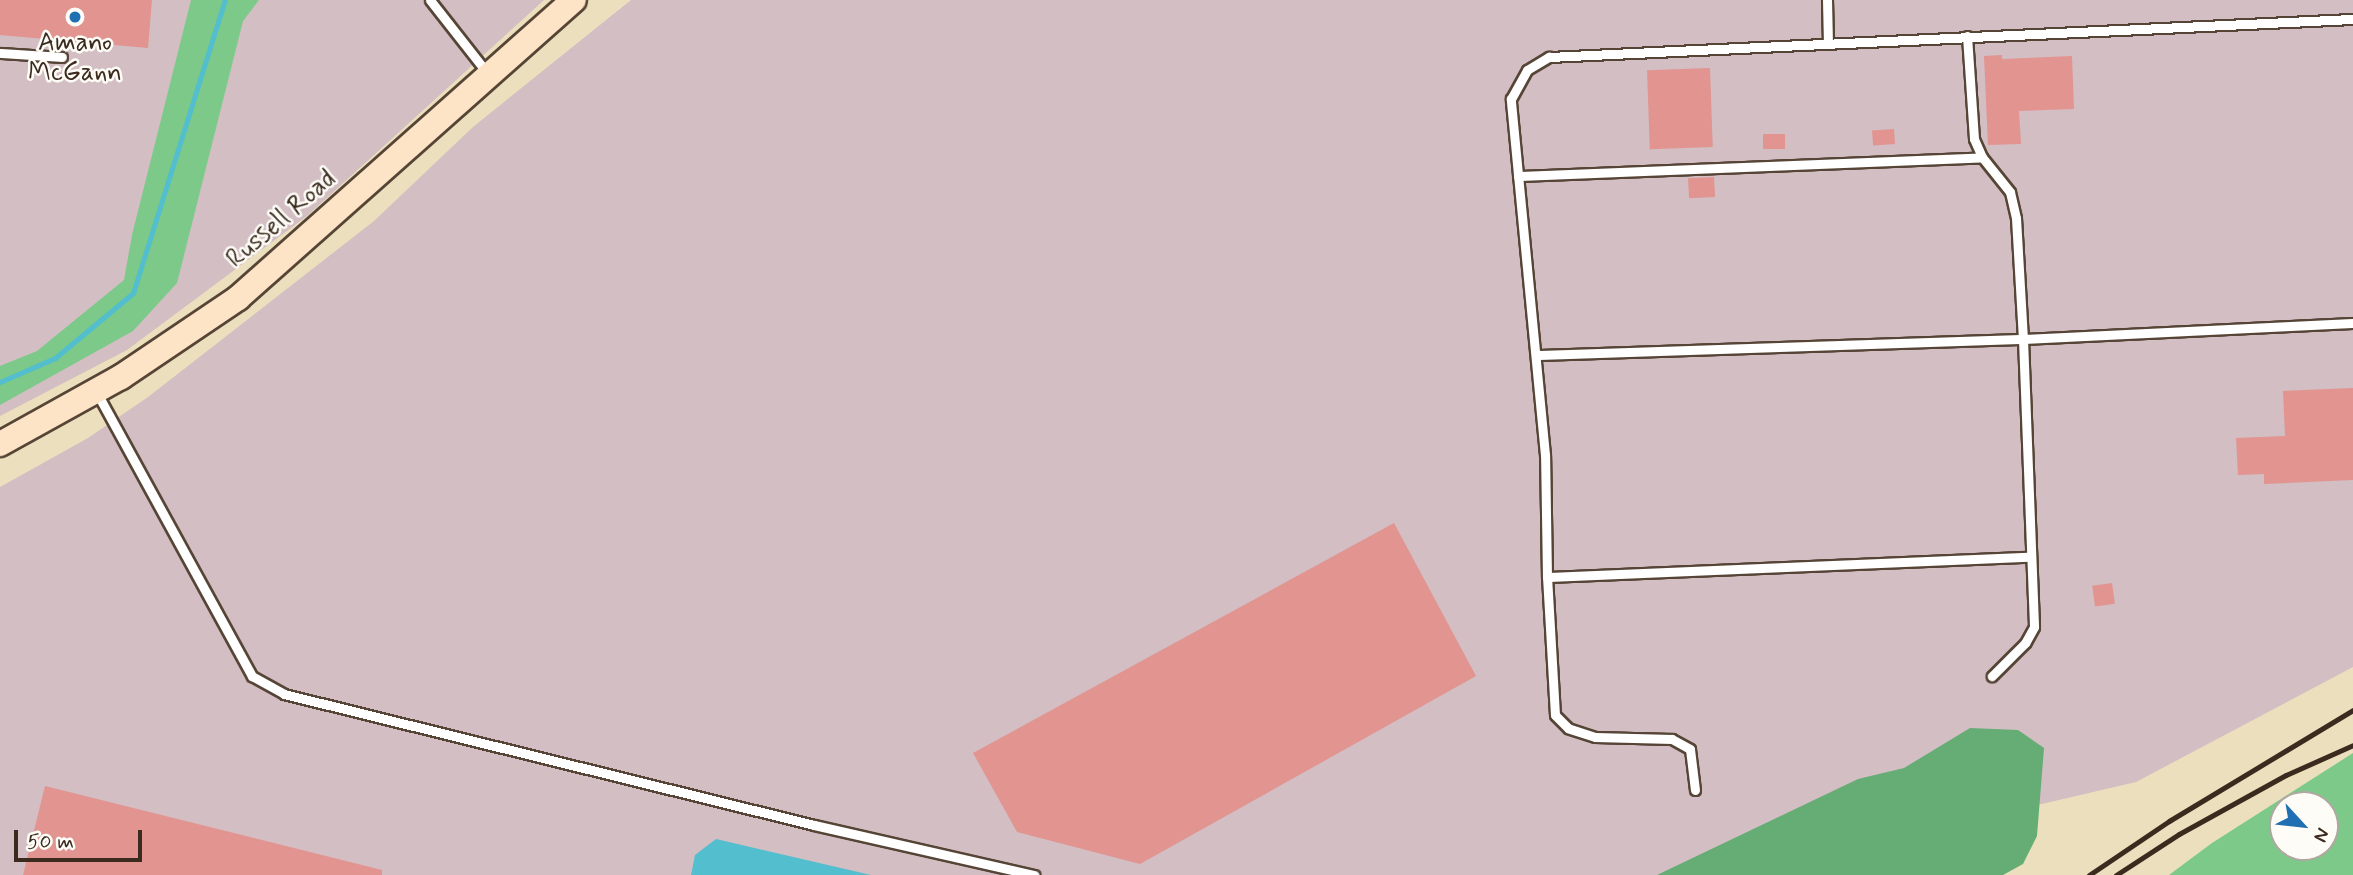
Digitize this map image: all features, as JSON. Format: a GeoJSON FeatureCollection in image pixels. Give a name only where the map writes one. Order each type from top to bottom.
{"type":"FeatureCollection","features":[{"type":"Feature","properties":{"kind":"main road","name":"Russell Road"},"geometry":{"type":"LineString","coordinates":[[0,444],[97,391],[238,298],[574,0]]}},
{"type":"Feature","properties":{"kind":"lane"},"geometry":{"type":"LineString","coordinates":[[430,0],[489,76]]}},
{"type":"Feature","properties":{"kind":"lane"},"geometry":{"type":"LineString","coordinates":[[1827,0],[1828,43]]}},
{"type":"Feature","properties":{"kind":"lane"},"geometry":{"type":"LineString","coordinates":[[1695,790],[1690,749],[1672,739],[1595,737],[1568,728],[1555,715],[1547,577],[1545,455],[1511,99],[1527,70],[1549,57],[2353,19]]}},
{"type":"Feature","properties":{"kind":"lane"},"geometry":{"type":"LineString","coordinates":[[1967,36],[1974,139],[1982,157],[2010,192],[2016,218],[2023,339],[2034,627],[2025,643],[1992,676]]}},
{"type":"Feature","properties":{"kind":"lane"},"geometry":{"type":"LineString","coordinates":[[0,52],[62,57]]}},
{"type":"Feature","properties":{"kind":"lane"},"geometry":{"type":"LineString","coordinates":[[1518,176],[1982,157]]}},
{"type":"Feature","properties":{"kind":"lane"},"geometry":{"type":"LineString","coordinates":[[1536,355],[2023,339],[2353,323]]}},
{"type":"Feature","properties":{"kind":"lane"},"geometry":{"type":"LineString","coordinates":[[97,391],[252,676],[284,694],[814,825],[1034,875]]}},
{"type":"Feature","properties":{"kind":"lane"},"geometry":{"type":"LineString","coordinates":[[1547,577],[2030,557]]}},
{"type":"Feature","properties":{"kind":"shaded area"},"geometry":{"type":"Polygon","coordinates":[[[0,0],[544,0],[307,216],[127,350],[0,416],[0,0]]]}},
{"type":"Feature","properties":{"kind":"shaded area"},"geometry":{"type":"Polygon","coordinates":[[[631,0],[2353,0],[2353,667],[2136,782],[1736,875],[0,875],[0,487],[88,438],[148,397],[374,221],[473,127],[631,0]]]}},
{"type":"Feature","properties":{"kind":"green space"},"geometry":{"type":"Polygon","coordinates":[[[191,0],[259,0],[243,21],[177,283],[133,331],[0,405],[0,366],[37,351],[124,280],[132,235],[191,0]]]}},
{"type":"Feature","properties":{"kind":"green space"},"geometry":{"type":"Polygon","coordinates":[[[1970,728],[2018,730],[2044,748],[2037,836],[2023,864],[2003,875],[1657,875],[1858,779],[1904,768],[1970,728]]]}},
{"type":"Feature","properties":{"kind":"green space"},"geometry":{"type":"Polygon","coordinates":[[[2353,753],[2353,875],[2169,875],[2212,843],[2269,807],[2269,861],[2339,861],[2339,791],[2293,791],[2353,753]]]}},
{"type":"Feature","properties":{"kind":"water"},"geometry":{"type":"Polygon","coordinates":[[[716,839],[871,875],[691,875],[695,855],[716,839]]]}},
{"type":"Feature","properties":{"kind":"building","name":"Amano McGann"},"geometry":{"type":"Polygon","coordinates":[[[0,0],[152,0],[148,48],[0,35],[0,0]]]}},
{"type":"Feature","properties":{"kind":"building"},"geometry":{"type":"Polygon","coordinates":[[[2002,55],[2002,59],[2072,56],[2074,109],[2019,111],[2021,144],[1988,145],[1984,56],[2002,55]]]}},
{"type":"Feature","properties":{"kind":"building"},"geometry":{"type":"Polygon","coordinates":[[[1710,68],[1713,147],[1650,149],[1647,70],[1710,68]]]}},
{"type":"Feature","properties":{"kind":"building"},"geometry":{"type":"Polygon","coordinates":[[[1894,129],[1895,144],[1873,145],[1872,131],[1894,129]]]}},
{"type":"Feature","properties":{"kind":"building"},"geometry":{"type":"Polygon","coordinates":[[[1763,134],[1785,134],[1785,149],[1763,149],[1763,134]]]}},
{"type":"Feature","properties":{"kind":"building"},"geometry":{"type":"Polygon","coordinates":[[[1714,177],[1715,197],[1689,198],[1688,178],[1714,177]]]}},
{"type":"Feature","properties":{"kind":"building"},"geometry":{"type":"Polygon","coordinates":[[[2353,388],[2353,480],[2264,484],[2264,474],[2238,475],[2236,438],[2285,436],[2283,391],[2353,388]]]}},
{"type":"Feature","properties":{"kind":"building"},"geometry":{"type":"Polygon","coordinates":[[[1394,523],[1476,676],[1140,864],[1017,832],[973,753],[1394,523]]]}},
{"type":"Feature","properties":{"kind":"building"},"geometry":{"type":"Polygon","coordinates":[[[2112,583],[2115,604],[2095,607],[2092,586],[2112,583]]]}},
{"type":"Feature","properties":{"kind":"building"},"geometry":{"type":"Polygon","coordinates":[[[45,786],[382,870],[382,875],[23,875],[45,786]]]}},
{"type":"Feature","properties":{"kind":"waterway"},"geometry":{"type":"LineString","coordinates":[[0,382],[55,358],[133,293],[225,0]]}},
{"type":"Feature","properties":{"kind":"railway"},"geometry":{"type":"LineString","coordinates":[[2089,875],[2169,821],[2353,710]]}},
{"type":"Feature","properties":{"kind":"railway"},"geometry":{"type":"LineString","coordinates":[[2116,875],[2179,834],[2286,775],[2353,745]]}},
{"type":"Feature","properties":{"kind":"place","name":"Amano McGann"},"geometry":{"type":"Point","coordinates":[75,17]}}]}
